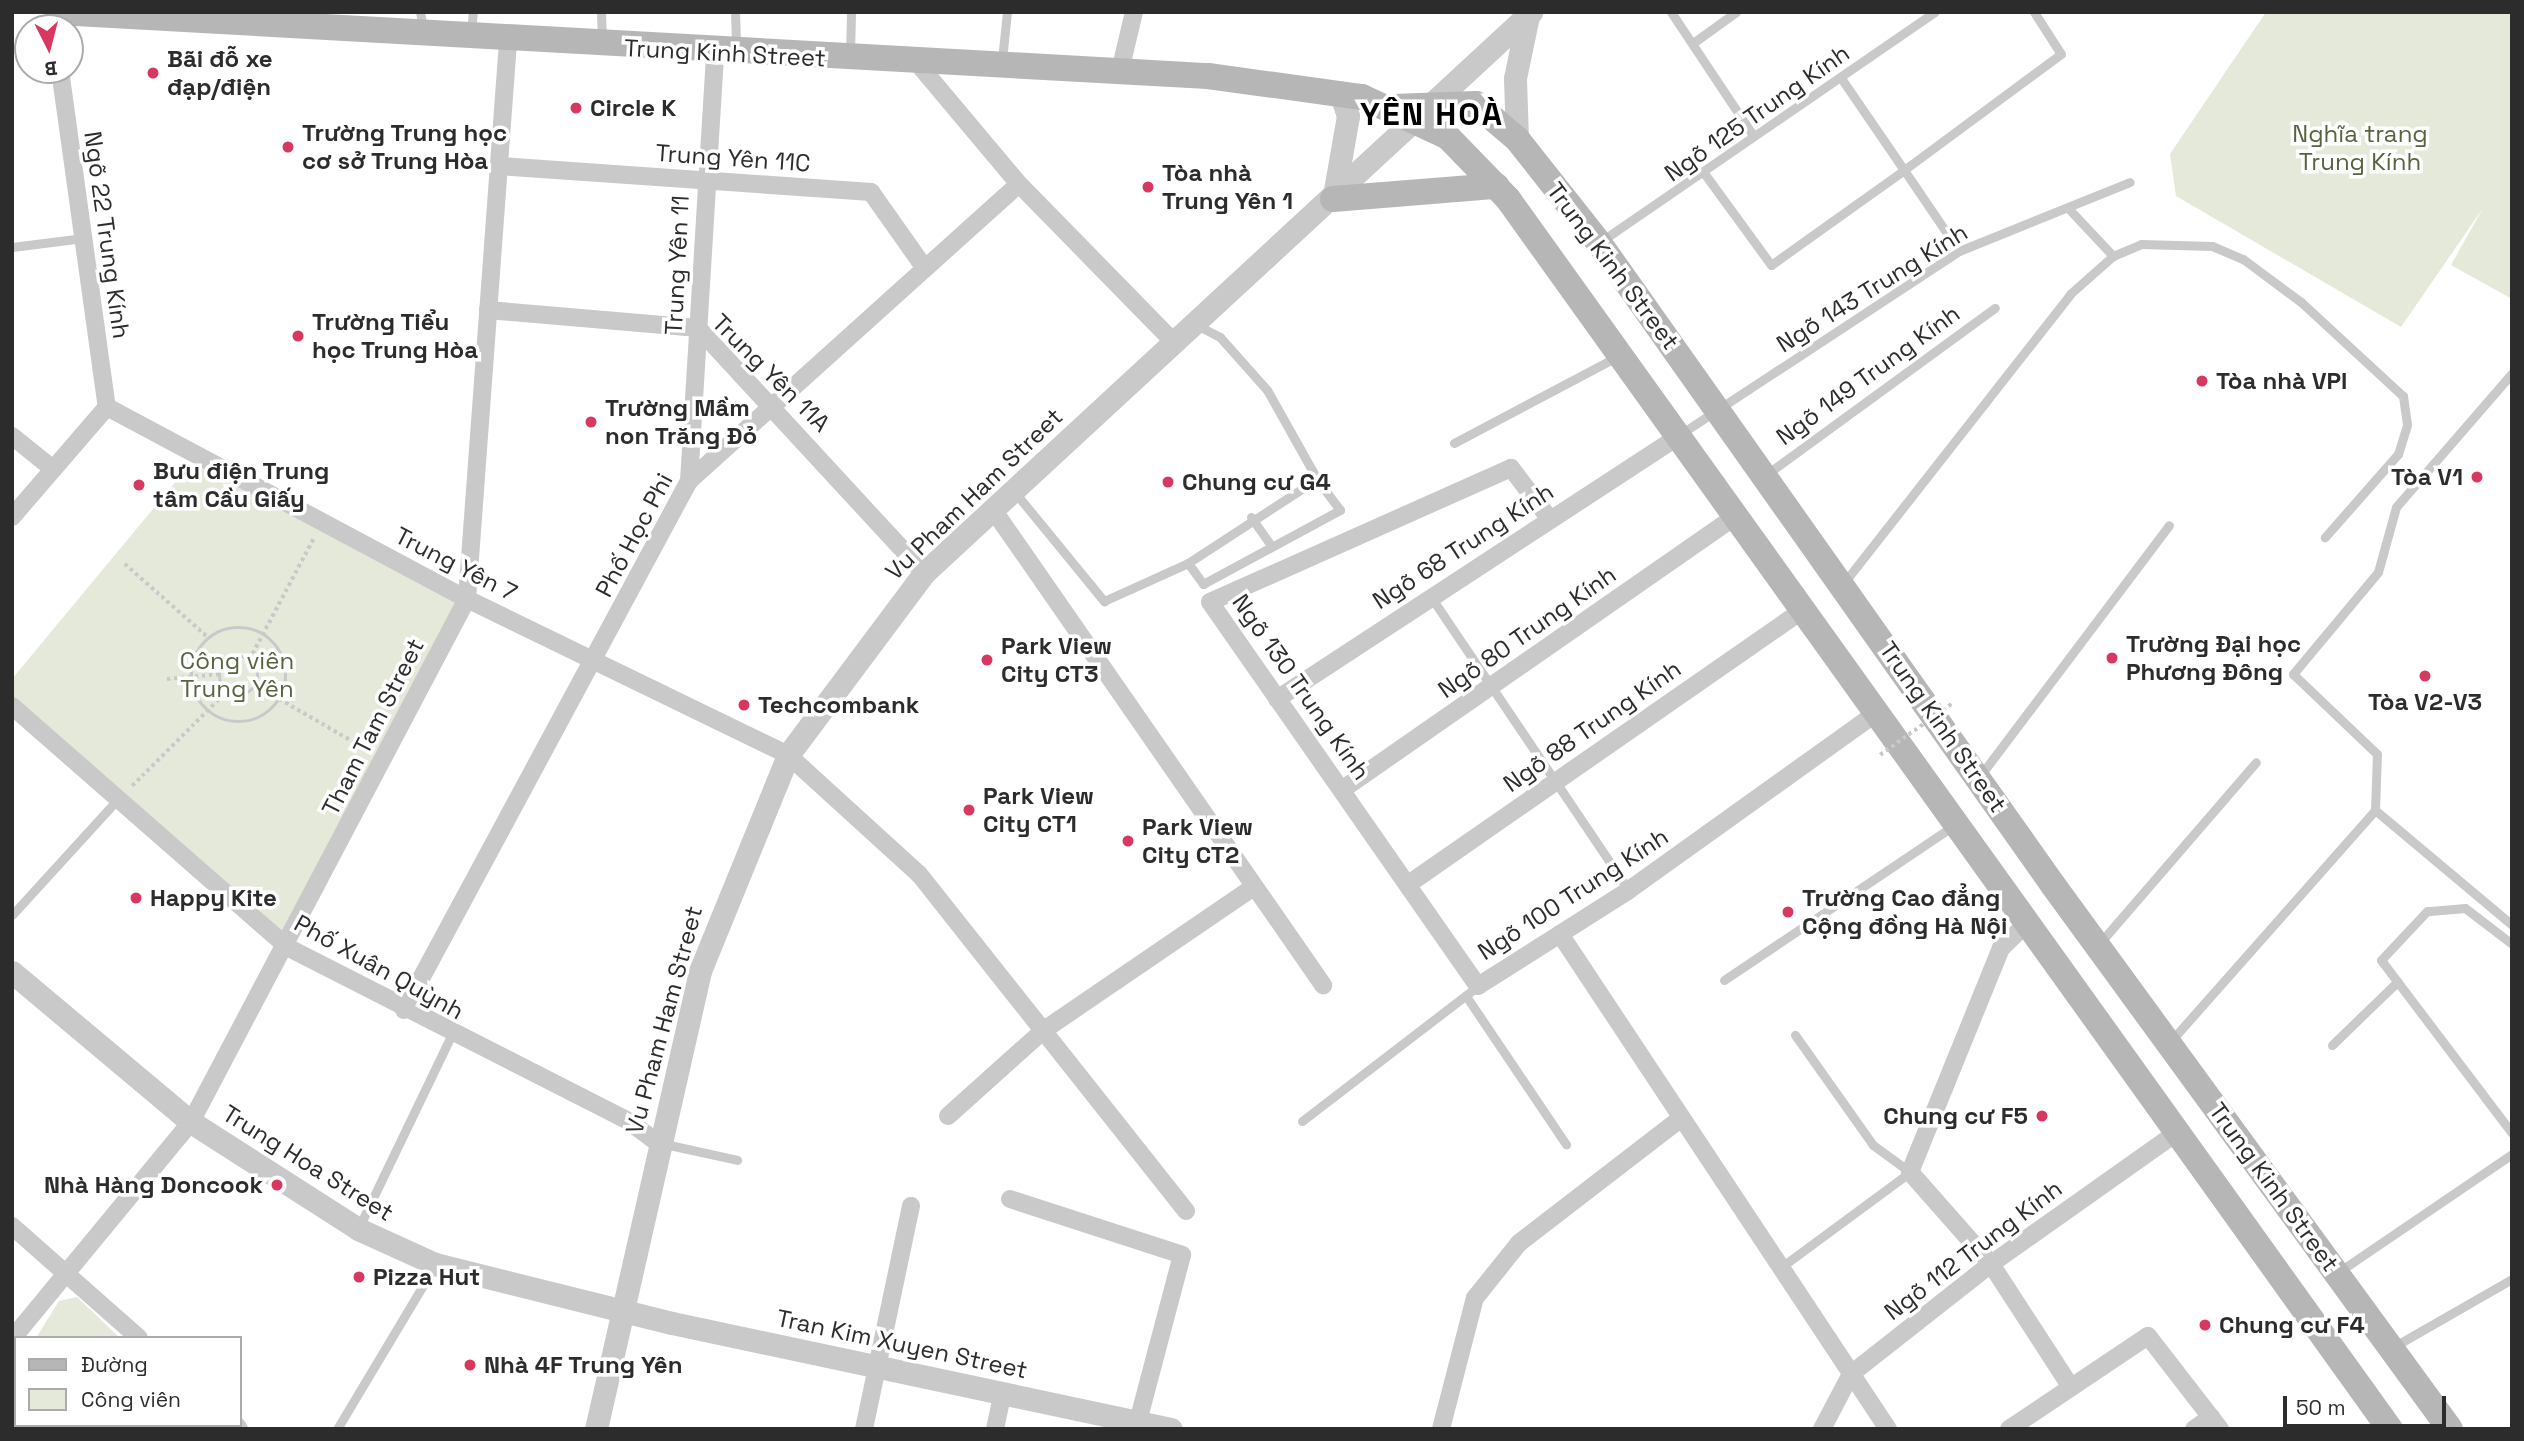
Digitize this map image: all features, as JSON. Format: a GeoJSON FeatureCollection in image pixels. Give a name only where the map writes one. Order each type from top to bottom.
{"type":"FeatureCollection","features":[{"type":"Feature","properties":{"kind":"main road","name":"Trung Kinh Street"},"geometry":{"type":"LineString","coordinates":[[58,12],[422,24],[471,39],[508,42],[725,52],[919,65],[1002,62],[1120,71],[1340,92],[1390,107],[1425,112],[1476,104],[1517,139],[1599,243],[1718,407],[2098,946],[2394,1347],[2450,1429]]}},
{"type":"Feature","properties":{"kind":"main road","name":"Trung Kinh Street"},"geometry":{"type":"LineString","coordinates":[[1425,112],[1496,186],[1737,515],[2024,926],[2387,1428]]}},
{"type":"Feature","properties":{"kind":"main road"},"geometry":{"type":"LineString","coordinates":[[1334,199],[1496,186]]}},
{"type":"Feature","properties":{"kind":"street"},"geometry":{"type":"LineString","coordinates":[[1120,71],[1134,12]]}},
{"type":"Feature","properties":{"kind":"street"},"geometry":{"type":"LineString","coordinates":[[1517,139],[1515,78],[1529,14]]}},
{"type":"Feature","properties":{"kind":"street","name":"Vu Pham Ham Street"},"geometry":{"type":"LineString","coordinates":[[596,1429],[657,1142],[716,922],[788,755],[924,573],[1173,341],[1334,199],[1529,14]]}},
{"type":"Feature","properties":{"kind":"street","name":"Tham Tam Street"},"geometry":{"type":"LineString","coordinates":[[15,1336],[191,1122],[287,947],[467,598],[508,42]]}},
{"type":"Feature","properties":{"kind":"street","name":"Trung Yên 11"},"geometry":{"type":"LineString","coordinates":[[689,481],[707,180],[725,52]]}},
{"type":"Feature","properties":{"kind":"street"},"geometry":{"type":"LineString","coordinates":[[919,65],[1019,184],[1173,341]]}},
{"type":"Feature","properties":{"kind":"street","name":"Ngõ 22 Trung Kính"},"geometry":{"type":"LineString","coordinates":[[62,84],[107,407]]}},
{"type":"Feature","properties":{"kind":"street"},"geometry":{"type":"LineString","coordinates":[[1334,199],[1348,116],[1340,92]]}},
{"type":"Feature","properties":{"kind":"street","name":"Trung Yên 11C"},"geometry":{"type":"LineString","coordinates":[[499,166],[871,192],[924,268]]}},
{"type":"Feature","properties":{"kind":"street","name":"Phố Học Phi"},"geometry":{"type":"LineString","coordinates":[[404,1010],[595,662],[689,481],[1019,184]]}},
{"type":"Feature","properties":{"kind":"street","name":"Trung Yên 11A"},"geometry":{"type":"LineString","coordinates":[[488,310],[698,328],[774,407],[924,573]]}},
{"type":"Feature","properties":{"kind":"street"},"geometry":{"type":"LineString","coordinates":[[12,517],[107,407]]}},
{"type":"Feature","properties":{"kind":"street","name":"Trung Yên 7"},"geometry":{"type":"LineString","coordinates":[[107,407],[467,598],[788,755],[919,874],[1186,1211]]}},
{"type":"Feature","properties":{"kind":"street"},"geometry":{"type":"LineString","coordinates":[[12,436],[53,469]]}},
{"type":"Feature","properties":{"kind":"street","name":"Ngõ 68 Trung Kính"},"geometry":{"type":"LineString","coordinates":[[1277,699],[1549,518],[1679,436]]}},
{"type":"Feature","properties":{"kind":"street","name":"Ngõ 130 Trung Kính"},"geometry":{"type":"LineString","coordinates":[[1472,991],[1410,883],[1210,602],[1511,468],[1549,518]]}},
{"type":"Feature","properties":{"kind":"street"},"geometry":{"type":"LineString","coordinates":[[992,508],[1252,888],[1323,985]]}},
{"type":"Feature","properties":{"kind":"street","name":"Ngõ 80 Trung Kính"},"geometry":{"type":"LineString","coordinates":[[1343,789],[1737,515]]}},
{"type":"Feature","properties":{"kind":"street","name":"Ngõ 88 Trung Kính"},"geometry":{"type":"LineString","coordinates":[[1410,883],[1803,610]]}},
{"type":"Feature","properties":{"kind":"street","name":"Phố Xuân Quỳnh"},"geometry":{"type":"LineString","coordinates":[[12,706],[287,947],[451,1036],[630,1122],[657,1142]]}},
{"type":"Feature","properties":{"kind":"street","name":"Ngõ 100 Trung Kính"},"geometry":{"type":"LineString","coordinates":[[1472,991],[1629,890],[1875,714]]}},
{"type":"Feature","properties":{"kind":"street"},"geometry":{"type":"LineString","coordinates":[[948,1116],[1044,1030],[1252,888]]}},
{"type":"Feature","properties":{"kind":"street"},"geometry":{"type":"LineString","coordinates":[[2024,926],[2001,948],[1910,1172],[1991,1264],[2071,1387]]}},
{"type":"Feature","properties":{"kind":"street"},"geometry":{"type":"LineString","coordinates":[[1560,934],[1679,1120],[1888,1429]]}},
{"type":"Feature","properties":{"kind":"street","name":"Trung Hoa Street"},"geometry":{"type":"LineString","coordinates":[[12,972],[191,1122],[358,1229],[435,1264],[622,1311]]}},
{"type":"Feature","properties":{"kind":"street"},"geometry":{"type":"LineString","coordinates":[[1441,1429],[1475,1298],[1519,1243],[1679,1120]]}},
{"type":"Feature","properties":{"kind":"street","name":"Ngõ 112 Trung Kính"},"geometry":{"type":"LineString","coordinates":[[1822,1429],[1851,1374],[1991,1264],[2176,1133]]}},
{"type":"Feature","properties":{"kind":"street"},"geometry":{"type":"LineString","coordinates":[[1010,1199],[1182,1255],[1137,1425]]}},
{"type":"Feature","properties":{"kind":"street"},"geometry":{"type":"LineString","coordinates":[[864,1429],[911,1206]]}},
{"type":"Feature","properties":{"kind":"street"},"geometry":{"type":"LineString","coordinates":[[12,1226],[137,1336]]}},
{"type":"Feature","properties":{"kind":"street","name":"Tran Kim Xuyen Street"},"geometry":{"type":"LineString","coordinates":[[622,1311],[878,1363],[1137,1425],[1171,1429]]}},
{"type":"Feature","properties":{"kind":"street"},"geometry":{"type":"LineString","coordinates":[[2009,1429],[2148,1336],[2216,1423],[2194,1429]]}},
{"type":"Feature","properties":{"kind":"street"},"geometry":{"type":"LineString","coordinates":[[995,1429],[1003,1392]]}},
{"type":"Feature","properties":{"kind":"lane"},"geometry":{"type":"LineString","coordinates":[[471,39],[473,12]]}},
{"type":"Feature","properties":{"kind":"lane"},"geometry":{"type":"LineString","coordinates":[[601,12],[603,47]]}},
{"type":"Feature","properties":{"kind":"lane"},"geometry":{"type":"LineString","coordinates":[[725,52],[735,12]]}},
{"type":"Feature","properties":{"kind":"lane"},"geometry":{"type":"LineString","coordinates":[[850,60],[851,12]]}},
{"type":"Feature","properties":{"kind":"lane"},"geometry":{"type":"LineString","coordinates":[[1002,62],[1007,12]]}},
{"type":"Feature","properties":{"kind":"lane"},"geometry":{"type":"LineString","coordinates":[[1671,12],[1752,134]]}},
{"type":"Feature","properties":{"kind":"lane"},"geometry":{"type":"LineString","coordinates":[[1693,43],[1736,12]]}},
{"type":"Feature","properties":{"kind":"lane","name":"Ngõ 125 Trung Kính"},"geometry":{"type":"LineString","coordinates":[[1599,243],[1704,173],[1752,134],[1841,78],[1935,12]]}},
{"type":"Feature","properties":{"kind":"lane"},"geometry":{"type":"LineString","coordinates":[[1704,173],[1771,265],[2061,54],[2034,12]]}},
{"type":"Feature","properties":{"kind":"lane"},"geometry":{"type":"LineString","coordinates":[[1841,78],[1959,251]]}},
{"type":"Feature","properties":{"kind":"lane","name":"Ngõ 143 Trung Kính"},"geometry":{"type":"LineString","coordinates":[[1679,436],[1718,407],[1959,251],[2130,182]]}},
{"type":"Feature","properties":{"kind":"lane"},"geometry":{"type":"LineString","coordinates":[[2068,208],[2113,256]]}},
{"type":"Feature","properties":{"kind":"lane"},"geometry":{"type":"LineString","coordinates":[[12,247],[83,238]]}},
{"type":"Feature","properties":{"kind":"lane"},"geometry":{"type":"LineString","coordinates":[[1843,584],[2039,330],[2113,256],[2141,244],[2178,242],[2212,246],[2243,259],[2301,302],[2403,396],[2407,425],[2398,454],[2325,537]]}},
{"type":"Feature","properties":{"kind":"lane","name":"Ngõ 149 Trung Kính"},"geometry":{"type":"LineString","coordinates":[[1765,475],[1994,308]]}},
{"type":"Feature","properties":{"kind":"lane"},"geometry":{"type":"LineString","coordinates":[[1193,323],[1220,337],[1267,390],[1317,479],[1340,510],[1270,544],[1203,584]]}},
{"type":"Feature","properties":{"kind":"lane"},"geometry":{"type":"LineString","coordinates":[[1454,443],[1619,355]]}},
{"type":"Feature","properties":{"kind":"lane"},"geometry":{"type":"LineString","coordinates":[[2169,1044],[2375,810],[2378,754],[2293,674],[2378,572],[2396,506],[2512,373]]}},
{"type":"Feature","properties":{"kind":"lane"},"geometry":{"type":"LineString","coordinates":[[1012,489],[1104,601],[1188,563],[1251,517],[1317,479]]}},
{"type":"Feature","properties":{"kind":"lane"},"geometry":{"type":"LineString","coordinates":[[1251,517],[1270,544]]}},
{"type":"Feature","properties":{"kind":"lane"},"geometry":{"type":"LineString","coordinates":[[1979,777],[2169,525]]}},
{"type":"Feature","properties":{"kind":"lane"},"geometry":{"type":"LineString","coordinates":[[1188,563],[1203,584],[1210,602]]}},
{"type":"Feature","properties":{"kind":"lane"},"geometry":{"type":"LineString","coordinates":[[1431,597],[1629,890]]}},
{"type":"Feature","properties":{"kind":"lane"},"geometry":{"type":"LineString","coordinates":[[2098,946],[2256,762]]}},
{"type":"Feature","properties":{"kind":"lane"},"geometry":{"type":"LineString","coordinates":[[12,915],[117,800]]}},
{"type":"Feature","properties":{"kind":"lane"},"geometry":{"type":"LineString","coordinates":[[2375,810],[2512,925]]}},
{"type":"Feature","properties":{"kind":"lane"},"geometry":{"type":"LineString","coordinates":[[1724,980],[1953,825]]}},
{"type":"Feature","properties":{"kind":"lane"},"geometry":{"type":"LineString","coordinates":[[2512,944],[2465,908],[2427,911],[2381,960],[2512,1133]]}},
{"type":"Feature","properties":{"kind":"lane"},"geometry":{"type":"LineString","coordinates":[[2332,1045],[2397,982]]}},
{"type":"Feature","properties":{"kind":"lane"},"geometry":{"type":"LineString","coordinates":[[1472,991],[1566,1144]]}},
{"type":"Feature","properties":{"kind":"lane","name":"Ngõ 100 Trung Kính"},"geometry":{"type":"LineString","coordinates":[[1302,1121],[1472,991]]}},
{"type":"Feature","properties":{"kind":"lane"},"geometry":{"type":"LineString","coordinates":[[1779,1269],[1910,1172],[1873,1146],[1795,1035]]}},
{"type":"Feature","properties":{"kind":"lane"},"geometry":{"type":"LineString","coordinates":[[358,1229],[451,1036]]}},
{"type":"Feature","properties":{"kind":"lane"},"geometry":{"type":"LineString","coordinates":[[657,1142],[737,1160]]}},
{"type":"Feature","properties":{"kind":"lane"},"geometry":{"type":"LineString","coordinates":[[2337,1272],[2512,1154]]}},
{"type":"Feature","properties":{"kind":"lane"},"geometry":{"type":"LineString","coordinates":[[337,1429],[435,1264]]}},
{"type":"Feature","properties":{"kind":"lane"},"geometry":{"type":"LineString","coordinates":[[2394,1347],[2512,1279]]}},
{"type":"Feature","properties":{"kind":"path"},"geometry":{"type":"LineString","coordinates":[[249,660],[322,522]]}},
{"type":"Feature","properties":{"kind":"path"},"geometry":{"type":"LineString","coordinates":[[125,564],[209,639]]}},
{"type":"Feature","properties":{"kind":"path"},"geometry":{"type":"LineString","coordinates":[[237,628],[262,635],[285,662],[280,699],[246,722],[209,711],[192,677],[209,639],[237,628]]}},
{"type":"Feature","properties":{"kind":"path"},"geometry":{"type":"LineString","coordinates":[[167,679],[220,674],[231,658],[249,660],[257,669],[256,685],[244,694],[227,691]]}},
{"type":"Feature","properties":{"kind":"path"},"geometry":{"type":"LineString","coordinates":[[220,674],[227,691]]}},
{"type":"Feature","properties":{"kind":"path"},"geometry":{"type":"LineString","coordinates":[[256,685],[384,760]]}},
{"type":"Feature","properties":{"kind":"path"},"geometry":{"type":"LineString","coordinates":[[117,800],[227,691]]}},
{"type":"Feature","properties":{"kind":"path"},"geometry":{"type":"LineString","coordinates":[[1881,755],[1954,703]]}},
{"type":"Feature","properties":{"kind":"green space","name":"Nghĩa trang Trung Kính"},"geometry":{"type":"Polygon","coordinates":[[[2266,12],[2512,12],[2512,299],[2451,265],[2483,208],[2401,327],[2176,196],[2170,154],[2266,12]]]}},
{"type":"Feature","properties":{"kind":"green space","name":"Công viên Trung Yên"},"geometry":{"type":"Polygon","coordinates":[[[200,467],[467,599],[287,947],[12,706],[12,679],[177,480],[200,467]]]}},
{"type":"Feature","properties":{"kind":"green space"},"geometry":{"type":"Polygon","coordinates":[[[77,1297],[118,1336],[37,1336],[59,1301],[77,1297]]]}},
{"type":"Feature","properties":{"kind":"place","name":"Bãi đỗ xe đạp/điện"},"geometry":{"type":"Point","coordinates":[153,73]}},
{"type":"Feature","properties":{"kind":"place","name":"Circle K"},"geometry":{"type":"Point","coordinates":[576,108]}},
{"type":"Feature","properties":{"kind":"place","name":"Trường Trung học cơ sở Trung Hòa"},"geometry":{"type":"Point","coordinates":[288,147]}},
{"type":"Feature","properties":{"kind":"place","name":"Tòa nhà Trung Yên 1"},"geometry":{"type":"Point","coordinates":[1148,187]}},
{"type":"Feature","properties":{"kind":"place","name":"Trường Tiểu học Trung Hòa"},"geometry":{"type":"Point","coordinates":[298,336]}},
{"type":"Feature","properties":{"kind":"place","name":"Tòa nhà VPI"},"geometry":{"type":"Point","coordinates":[2202,381]}},
{"type":"Feature","properties":{"kind":"place","name":"Trường Mầm non Trăng Đỏ"},"geometry":{"type":"Point","coordinates":[591,422]}},
{"type":"Feature","properties":{"kind":"place","name":"Tòa V1"},"geometry":{"type":"Point","coordinates":[2477,477]}},
{"type":"Feature","properties":{"kind":"place","name":"Chung cư G4"},"geometry":{"type":"Point","coordinates":[1168,482]}},
{"type":"Feature","properties":{"kind":"place","name":"Bưu điện Trung tâm Cầu Giấy"},"geometry":{"type":"Point","coordinates":[139,485]}},
{"type":"Feature","properties":{"kind":"place","name":"Trường Đại học Phương Đông"},"geometry":{"type":"Point","coordinates":[2112,658]}},
{"type":"Feature","properties":{"kind":"place","name":"Park View City CT3"},"geometry":{"type":"Point","coordinates":[987,660]}},
{"type":"Feature","properties":{"kind":"place","name":"Tòa V2-V3"},"geometry":{"type":"Point","coordinates":[2425,676]}},
{"type":"Feature","properties":{"kind":"place","name":"Techcombank"},"geometry":{"type":"Point","coordinates":[744,705]}},
{"type":"Feature","properties":{"kind":"place","name":"Park View City CT1"},"geometry":{"type":"Point","coordinates":[969,810]}},
{"type":"Feature","properties":{"kind":"place","name":"Park View City CT2"},"geometry":{"type":"Point","coordinates":[1128,841]}},
{"type":"Feature","properties":{"kind":"place","name":"Happy Kite"},"geometry":{"type":"Point","coordinates":[136,898]}},
{"type":"Feature","properties":{"kind":"place","name":"Trường Cao đẳng Cộng đồng Hà Nội"},"geometry":{"type":"Point","coordinates":[1788,912]}},
{"type":"Feature","properties":{"kind":"place","name":"Chung cư F5"},"geometry":{"type":"Point","coordinates":[2042,1116]}},
{"type":"Feature","properties":{"kind":"place","name":"Nhà Hàng Doncook"},"geometry":{"type":"Point","coordinates":[277,1185]}},
{"type":"Feature","properties":{"kind":"place","name":"Pizza Hut"},"geometry":{"type":"Point","coordinates":[359,1277]}},
{"type":"Feature","properties":{"kind":"place","name":"Chung cư F4"},"geometry":{"type":"Point","coordinates":[2205,1325]}},
{"type":"Feature","properties":{"kind":"place","name":"Nhà 4F Trung Yên"},"geometry":{"type":"Point","coordinates":[470,1365]}},
{"type":"Feature","properties":{"kind":"district","name":"YÊN HOÀ"},"geometry":{"type":"Point","coordinates":[1432,114]}}]}
